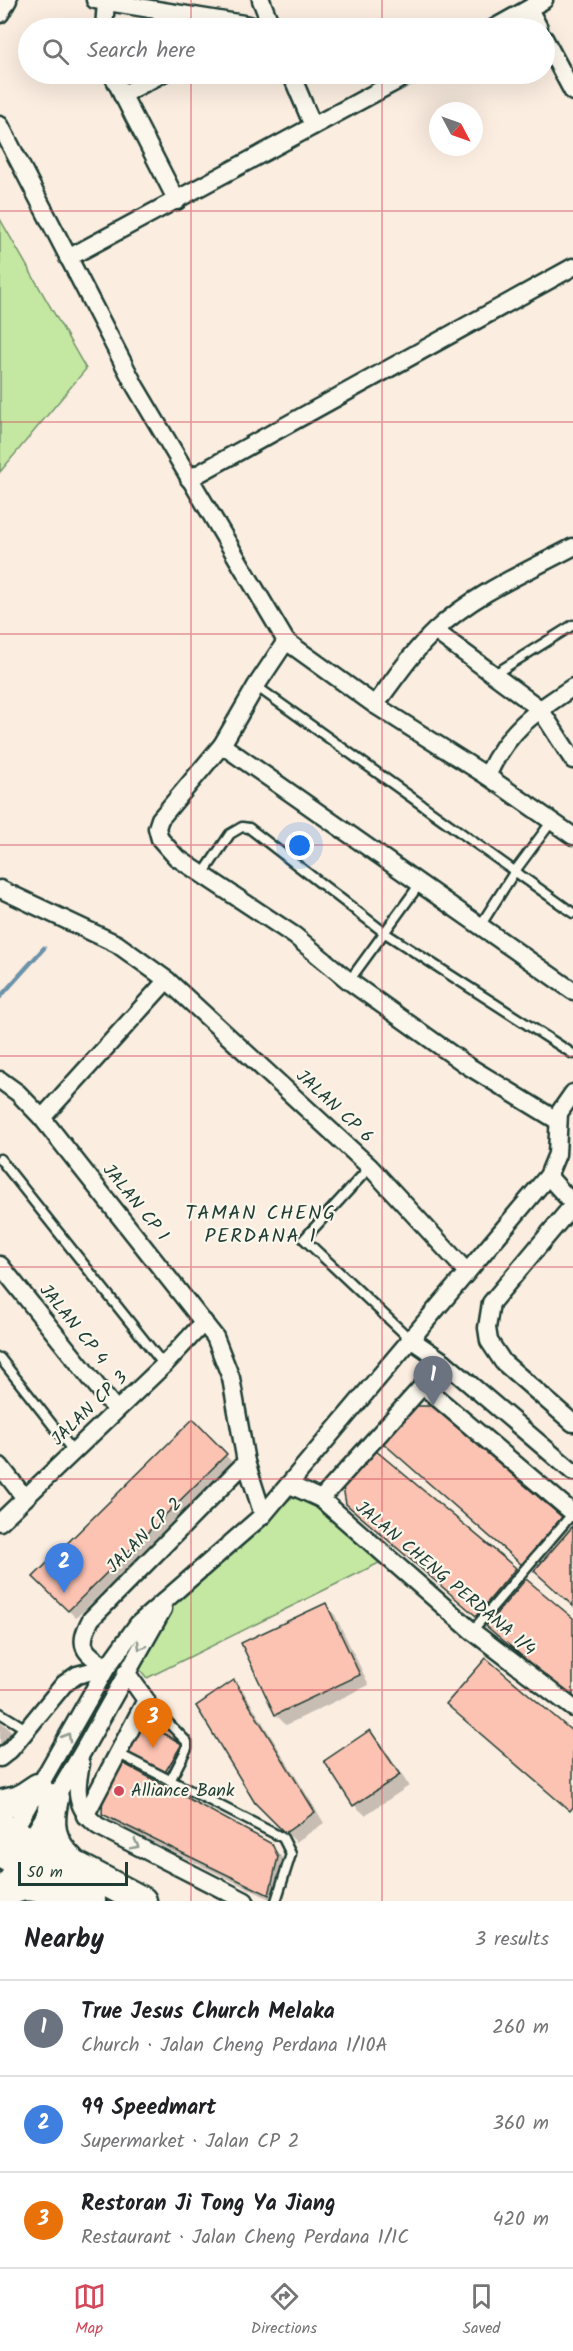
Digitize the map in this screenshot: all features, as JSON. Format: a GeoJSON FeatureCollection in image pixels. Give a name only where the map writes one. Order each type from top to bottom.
{"type":"FeatureCollection","features":[{"type":"Feature","properties":{"kind":"highway"},"geometry":{"type":"LineString","coordinates":[[0,1805],[46,1793],[50,1829],[59,1850],[75,1866]]}},
{"type":"Feature","properties":{"kind":"highway"},"geometry":{"type":"LineString","coordinates":[[8,1846],[75,1866],[142,1901]]}},
{"type":"Feature","properties":{"kind":"highway"},"geometry":{"type":"LineString","coordinates":[[8,1846],[91,1901]]}},
{"type":"Feature","properties":{"kind":"highway"},"geometry":{"type":"LineString","coordinates":[[0,1898],[15,1887],[28,1884],[74,1901]]}},
{"type":"Feature","properties":{"kind":"street"},"geometry":{"type":"LineString","coordinates":[[0,14],[8,0]]}},
{"type":"Feature","properties":{"kind":"street"},"geometry":{"type":"LineString","coordinates":[[261,0],[267,18]]}},
{"type":"Feature","properties":{"kind":"street"},"geometry":{"type":"LineString","coordinates":[[512,18],[544,0]]}},
{"type":"Feature","properties":{"kind":"street"},"geometry":{"type":"LineString","coordinates":[[103,18],[100,1],[196,18]]}},
{"type":"Feature","properties":{"kind":"street"},"geometry":{"type":"LineString","coordinates":[[529,9],[534,18]]}},
{"type":"Feature","properties":{"kind":"street"},"geometry":{"type":"LineString","coordinates":[[555,58],[573,92]]}},
{"type":"Feature","properties":{"kind":"street"},"geometry":{"type":"LineString","coordinates":[[117,84],[177,201]]}},
{"type":"Feature","properties":{"kind":"street"},"geometry":{"type":"LineString","coordinates":[[122,95],[143,84]]}},
{"type":"Feature","properties":{"kind":"street"},"geometry":{"type":"LineString","coordinates":[[295,84],[313,126]]}},
{"type":"Feature","properties":{"kind":"street"},"geometry":{"type":"LineString","coordinates":[[68,258],[391,84]]}},
{"type":"Feature","properties":{"kind":"street"},"geometry":{"type":"LineString","coordinates":[[0,125],[68,258],[189,479],[286,641],[375,705],[487,776],[552,821],[571,831]]}},
{"type":"Feature","properties":{"kind":"street"},"geometry":{"type":"LineString","coordinates":[[189,479],[573,267]]}},
{"type":"Feature","properties":{"kind":"street"},"geometry":{"type":"LineString","coordinates":[[375,705],[435,631],[489,592],[573,547]]}},
{"type":"Feature","properties":{"kind":"street"},"geometry":{"type":"LineString","coordinates":[[435,631],[540,709],[573,760]]}},
{"type":"Feature","properties":{"kind":"street"},"geometry":{"type":"LineString","coordinates":[[286,641],[256,686],[222,745],[160,819],[157,828],[160,839],[166,848],[295,936],[349,981],[468,1066],[558,1121]]}},
{"type":"Feature","properties":{"kind":"street"},"geometry":{"type":"LineString","coordinates":[[487,776],[507,739],[517,727],[573,687]]}},
{"type":"Feature","properties":{"kind":"street"},"geometry":{"type":"LineString","coordinates":[[222,745],[573,991]]}},
{"type":"Feature","properties":{"kind":"street","name":"JALAN CP 6"},"geometry":{"type":"LineString","coordinates":[[0,889],[117,944],[168,980],[370,1167],[466,1271]]}},
{"type":"Feature","properties":{"kind":"street"},"geometry":{"type":"LineString","coordinates":[[42,1118],[168,980]]}},
{"type":"Feature","properties":{"kind":"street","name":"JALAN CP 1"},"geometry":{"type":"LineString","coordinates":[[0,1080],[18,1093],[42,1118],[215,1337],[228,1368],[246,1462],[262,1515]]}},
{"type":"Feature","properties":{"kind":"street"},"geometry":{"type":"LineString","coordinates":[[46,1793],[107,1667],[138,1624],[262,1515],[290,1485],[412,1340],[466,1271],[548,1176],[560,1141],[558,1121],[562,1106],[573,1094]]}},
{"type":"Feature","properties":{"kind":"street"},"geometry":{"type":"LineString","coordinates":[[548,1176],[573,1204],[491,1303],[487,1328],[489,1341],[503,1362],[573,1424]]}},
{"type":"Feature","properties":{"kind":"street","name":"JALAN CP 4"},"geometry":{"type":"LineString","coordinates":[[0,1265],[116,1410]]}},
{"type":"Feature","properties":{"kind":"street","name":"JALAN CP 3"},"geometry":{"type":"LineString","coordinates":[[0,1522],[164,1365],[204,1322]]}},
{"type":"Feature","properties":{"kind":"street"},"geometry":{"type":"LineString","coordinates":[[412,1340],[444,1362],[573,1472]]}},
{"type":"Feature","properties":{"kind":"street"},"geometry":{"type":"LineString","coordinates":[[321,1499],[444,1362]]}},
{"type":"Feature","properties":{"kind":"street"},"geometry":{"type":"LineString","coordinates":[[423,1386],[573,1513]]}},
{"type":"Feature","properties":{"kind":"street","name":"JALAN CP 2"},"geometry":{"type":"LineString","coordinates":[[107,1667],[90,1656],[84,1648],[83,1639],[91,1619],[246,1462]]}},
{"type":"Feature","properties":{"kind":"street"},"geometry":{"type":"LineString","coordinates":[[0,1466],[25,1498]]}},
{"type":"Feature","properties":{"kind":"street","name":"JALAN CHENG PERDANA 1/4"},"geometry":{"type":"LineString","coordinates":[[290,1485],[321,1499],[472,1631],[573,1708]]}},
{"type":"Feature","properties":{"kind":"street"},"geometry":{"type":"LineString","coordinates":[[0,1891],[8,1846],[46,1793],[83,1752],[171,1595]]}},
{"type":"Feature","properties":{"kind":"street"},"geometry":{"type":"LineString","coordinates":[[0,1758],[10,1750],[64,1684],[77,1675],[107,1667]]}},
{"type":"Feature","properties":{"kind":"street"},"geometry":{"type":"LineString","coordinates":[[85,1816],[146,1700],[126,1672]]}},
{"type":"Feature","properties":{"kind":"street"},"geometry":{"type":"LineString","coordinates":[[83,1752],[76,1784],[77,1802],[85,1816],[98,1826],[245,1901]]}},
{"type":"Feature","properties":{"kind":"lane"},"geometry":{"type":"LineString","coordinates":[[493,675],[573,625]]}},
{"type":"Feature","properties":{"kind":"lane"},"geometry":{"type":"LineString","coordinates":[[256,686],[573,913]]}},
{"type":"Feature","properties":{"kind":"lane"},"geometry":{"type":"LineString","coordinates":[[480,926],[515,871],[552,821]]}},
{"type":"Feature","properties":{"kind":"lane"},"geometry":{"type":"LineString","coordinates":[[202,874],[230,834],[242,826],[249,828],[385,933],[573,1054]]}},
{"type":"Feature","properties":{"kind":"lane"},"geometry":{"type":"LineString","coordinates":[[349,981],[419,885]]}},
{"type":"Feature","properties":{"kind":"lane"},"geometry":{"type":"LineString","coordinates":[[0,1159],[164,1365]]}},
{"type":"Feature","properties":{"kind":"lane"},"geometry":{"type":"LineString","coordinates":[[370,1167],[304,1239],[412,1340]]}},
{"type":"Feature","properties":{"kind":"lane"},"geometry":{"type":"LineString","coordinates":[[0,1358],[74,1451]]}},
{"type":"Feature","properties":{"kind":"lane"},"geometry":{"type":"LineString","coordinates":[[472,1631],[573,1513]]}},
{"type":"Feature","properties":{"kind":"lane"},"geometry":{"type":"LineString","coordinates":[[146,1700],[187,1742],[187,1748],[170,1782]]}},
{"type":"Feature","properties":{"kind":"lane"},"geometry":{"type":"LineString","coordinates":[[0,1713],[26,1728]]}},
{"type":"Feature","properties":{"kind":"lane"},"geometry":{"type":"LineString","coordinates":[[117,1753],[283,1838],[291,1854],[276,1901]]}},
{"type":"Feature","properties":{"kind":"green space"},"geometry":{"type":"Polygon","coordinates":[[[0,219],[86,369],[0,472],[0,219]]]}},
{"type":"Feature","properties":{"kind":"green space"},"geometry":{"type":"Polygon","coordinates":[[[304,1487],[387,1559],[147,1678],[136,1665],[165,1608],[304,1487]]]}},
{"type":"Feature","properties":{"kind":"building"},"geometry":{"type":"Polygon","coordinates":[[[414,1406],[432,1406],[562,1517],[522,1565],[383,1443],[414,1406]]]}},
{"type":"Feature","properties":{"kind":"building"},"geometry":{"type":"Polygon","coordinates":[[[193,1419],[227,1454],[68,1611],[33,1577],[193,1419]]]}},
{"type":"Feature","properties":{"kind":"building"},"geometry":{"type":"Polygon","coordinates":[[[375,1450],[516,1568],[476,1616],[346,1504],[343,1487],[375,1450]]]}},
{"type":"Feature","properties":{"kind":"building"},"geometry":{"type":"Polygon","coordinates":[[[573,1526],[573,1606],[534,1571],[573,1526]]]}},
{"type":"Feature","properties":{"kind":"building"},"geometry":{"type":"Polygon","coordinates":[[[526,1579],[573,1618],[573,1699],[486,1626],[526,1579]]]}},
{"type":"Feature","properties":{"kind":"building"},"geometry":{"type":"Polygon","coordinates":[[[326,1603],[360,1675],[275,1715],[241,1643],[326,1603]]]}},
{"type":"Feature","properties":{"kind":"building"},"geometry":{"type":"Polygon","coordinates":[[[486,1658],[573,1732],[573,1807],[570,1811],[446,1704],[486,1658]]]}},
{"type":"Feature","properties":{"kind":"building"},"geometry":{"type":"Polygon","coordinates":[[[234,1680],[315,1812],[285,1833],[255,1803],[196,1706],[234,1680]]]}},
{"type":"Feature","properties":{"kind":"building"},"geometry":{"type":"Polygon","coordinates":[[[149,1707],[182,1744],[142,1721],[149,1707]]]}},
{"type":"Feature","properties":{"kind":"building"},"geometry":{"type":"Polygon","coordinates":[[[142,1721],[182,1744],[164,1774],[124,1752],[142,1721]]]}},
{"type":"Feature","properties":{"kind":"building"},"geometry":{"type":"Polygon","coordinates":[[[370,1730],[400,1775],[353,1806],[324,1761],[370,1730]]]}},
{"type":"Feature","properties":{"kind":"building"},"geometry":{"type":"Polygon","coordinates":[[[117,1760],[272,1844],[278,1857],[269,1895],[102,1814],[103,1791],[117,1760]]]}},
{"type":"Feature","properties":{"kind":"waterway"},"geometry":{"type":"LineString","coordinates":[[0,997],[44,948]]}},
{"type":"Feature","properties":{"kind":"place","name":"True Jesus Church Melaka"},"geometry":{"type":"Point","coordinates":[433,1406]}},
{"type":"Feature","properties":{"kind":"place","name":"99 Speedmart"},"geometry":{"type":"Point","coordinates":[64,1593]}},
{"type":"Feature","properties":{"kind":"place","name":"Restoran Ji Tong Ya Jiang"},"geometry":{"type":"Point","coordinates":[153,1748]}},
{"type":"Feature","properties":{"kind":"place","name":"Alliance Bank"},"geometry":{"type":"Point","coordinates":[119,1791]}},
{"type":"Feature","properties":{"kind":"district","name":"TAMAN CHENG PERDANA 1"},"geometry":{"type":"Point","coordinates":[261,1226]}}]}
